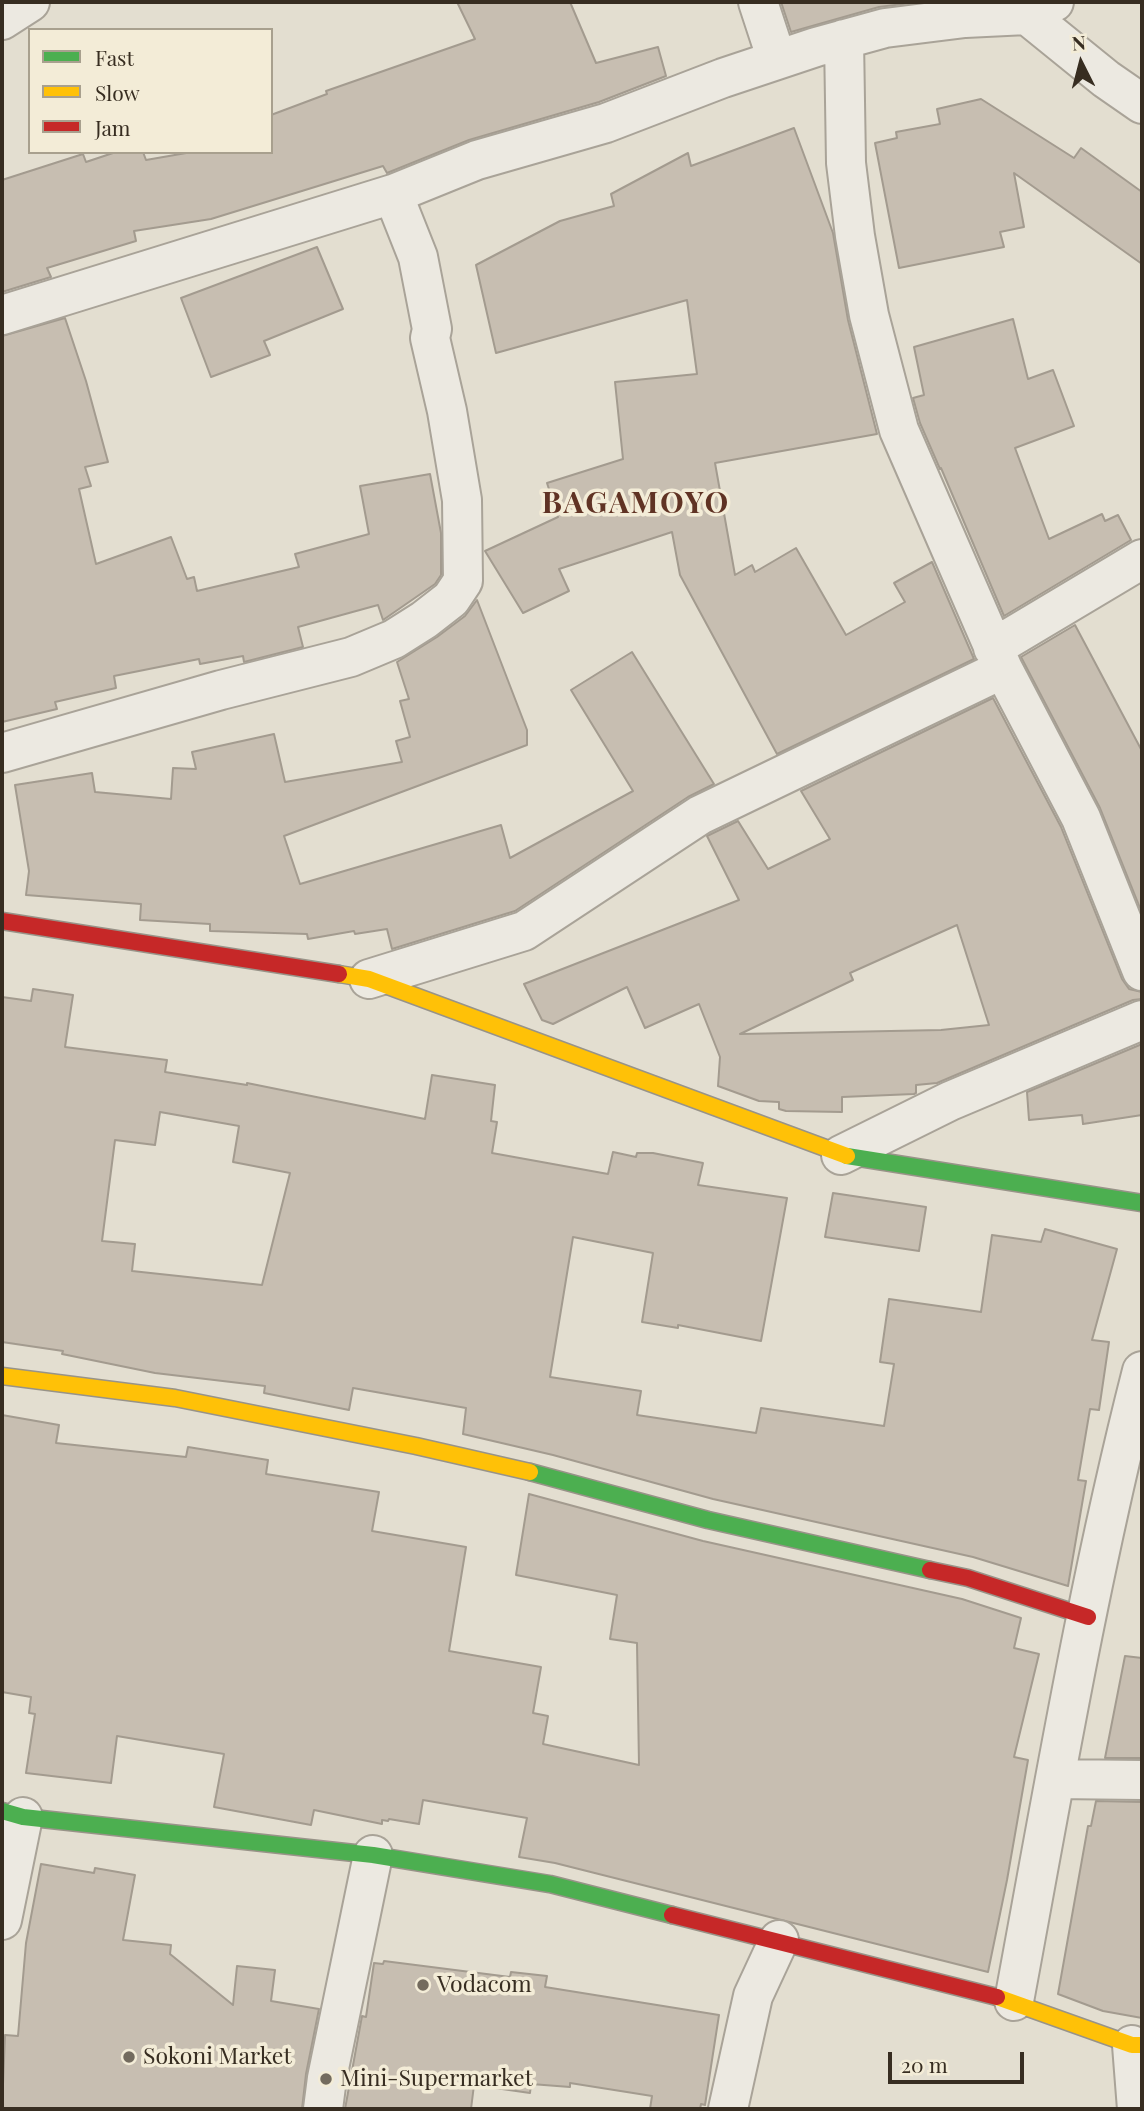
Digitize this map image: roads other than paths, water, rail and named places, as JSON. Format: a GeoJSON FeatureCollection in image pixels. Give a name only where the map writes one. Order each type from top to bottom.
{"type":"FeatureCollection","features":[{"type":"Feature","properties":{"kind":"street"},"geometry":{"type":"LineString","coordinates":[[2,20],[30,2]]}},
{"type":"Feature","properties":{"kind":"street"},"geometry":{"type":"LineString","coordinates":[[758,2],[777,60]]}},
{"type":"Feature","properties":{"kind":"street"},"geometry":{"type":"LineString","coordinates":[[2,315],[393,194],[477,160],[606,123],[777,60],[898,26],[1040,8],[1106,79],[1142,104]]}},
{"type":"Feature","properties":{"kind":"street"},"geometry":{"type":"LineString","coordinates":[[844,39],[846,163],[855,236],[869,315],[899,430],[998,658],[1081,818],[1142,971]]}},
{"type":"Feature","properties":{"kind":"street"},"geometry":{"type":"LineString","coordinates":[[2,753],[221,690],[351,657],[394,639],[451,599],[463,581],[462,500],[447,411],[430,338],[432,328],[418,257],[393,194]]}},
{"type":"Feature","properties":{"kind":"street"},"geometry":{"type":"LineString","coordinates":[[369,979],[524,931],[699,815],[998,658],[1142,559]]}},
{"type":"Feature","properties":{"kind":"street"},"geometry":{"type":"LineString","coordinates":[[2,921],[369,979],[841,1155],[1142,1203]]}},
{"type":"Feature","properties":{"kind":"street"},"geometry":{"type":"LineString","coordinates":[[841,1155],[950,1101],[1142,1020]]}},
{"type":"Feature","properties":{"kind":"street"},"geometry":{"type":"LineString","coordinates":[[1014,2001],[1055,1779],[1123,1445],[1142,1371]]}},
{"type":"Feature","properties":{"kind":"street"},"geometry":{"type":"LineString","coordinates":[[2,1376],[175,1398],[416,1446],[547,1476],[721,1523],[968,1578],[1088,1617]]}},
{"type":"Feature","properties":{"kind":"street"},"geometry":{"type":"LineString","coordinates":[[1055,1779],[1142,1780]]}},
{"type":"Feature","properties":{"kind":"street"},"geometry":{"type":"LineString","coordinates":[[2,1920],[12,1814],[373,1855],[550,1884],[1014,2001],[1137,2045],[1137,2109]]}},
{"type":"Feature","properties":{"kind":"street"},"geometry":{"type":"LineString","coordinates":[[323,2109],[373,1855]]}},
{"type":"Feature","properties":{"kind":"street"},"geometry":{"type":"LineString","coordinates":[[729,2109],[753,1996],[779,1941]]}},
{"type":"Feature","properties":{"kind":"place","name":"Vodacom"},"geometry":{"type":"Point","coordinates":[423,1985]}},
{"type":"Feature","properties":{"kind":"place","name":"Sokoni Market"},"geometry":{"type":"Point","coordinates":[129,2057]}},
{"type":"Feature","properties":{"kind":"place","name":"Mini-Supermarket"},"geometry":{"type":"Point","coordinates":[326,2079]}},
{"type":"Feature","properties":{"kind":"district","name":"BAGAMOYO"},"geometry":{"type":"Point","coordinates":[636,504]}}]}
